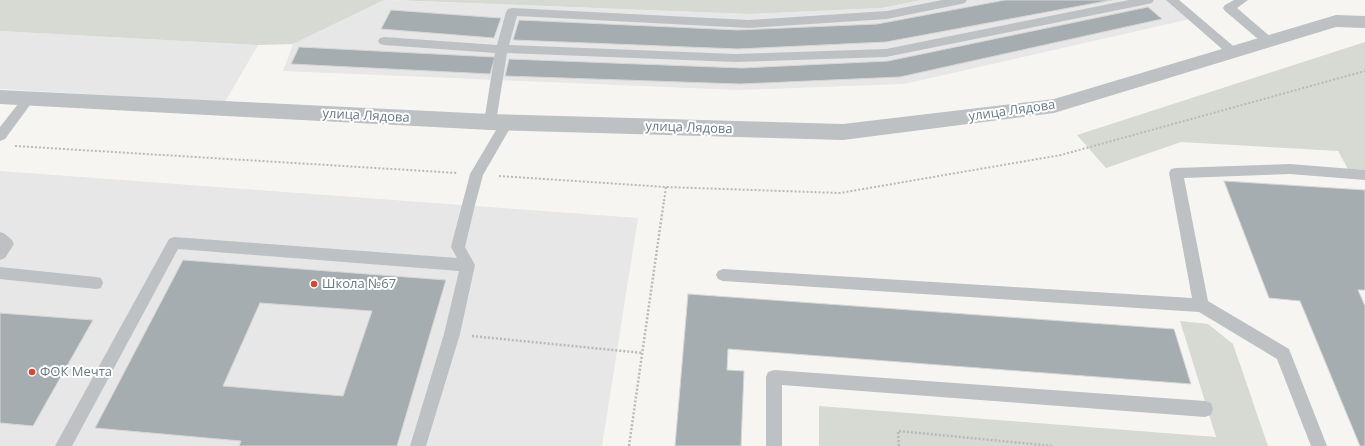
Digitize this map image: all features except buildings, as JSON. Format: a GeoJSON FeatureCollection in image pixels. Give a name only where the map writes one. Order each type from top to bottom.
{"type":"FeatureCollection","features":[{"type":"Feature","properties":{"kind":"street","name":"улица Лядова"},"geometry":{"type":"LineString","coordinates":[[0,97],[499,123],[842,132],[1054,106],[1234,53],[1336,20],[1365,22]]}},
{"type":"Feature","properties":{"kind":"lane"},"geometry":{"type":"LineString","coordinates":[[418,446],[452,334],[468,265],[458,247],[477,174],[499,123],[502,49],[512,12],[749,24],[886,15],[961,0]]}},
{"type":"Feature","properties":{"kind":"lane"},"geometry":{"type":"LineString","coordinates":[[384,41],[502,49],[736,58],[886,53],[1148,0]]}},
{"type":"Feature","properties":{"kind":"lane"},"geometry":{"type":"LineString","coordinates":[[1172,0],[1234,53]]}},
{"type":"Feature","properties":{"kind":"lane"},"geometry":{"type":"LineString","coordinates":[[1242,0],[1229,8],[1269,42]]}},
{"type":"Feature","properties":{"kind":"lane"},"geometry":{"type":"LineString","coordinates":[[4,141],[29,98]]}},
{"type":"Feature","properties":{"kind":"lane"},"geometry":{"type":"LineString","coordinates":[[1201,305],[1176,173],[1290,170],[1365,175]]}},
{"type":"Feature","properties":{"kind":"lane"},"geometry":{"type":"LineString","coordinates":[[0,238],[7,244],[0,254]]}},
{"type":"Feature","properties":{"kind":"lane"},"geometry":{"type":"LineString","coordinates":[[63,446],[174,243],[468,265]]}},
{"type":"Feature","properties":{"kind":"lane"},"geometry":{"type":"LineString","coordinates":[[0,273],[96,283]]}},
{"type":"Feature","properties":{"kind":"lane"},"geometry":{"type":"LineString","coordinates":[[723,275],[1201,305],[1283,354],[1319,446]]}},
{"type":"Feature","properties":{"kind":"lane"},"geometry":{"type":"LineString","coordinates":[[774,446],[774,377],[1205,409]]}},
{"type":"Feature","properties":{"kind":"path"},"geometry":{"type":"LineString","coordinates":[[4,141],[666,187],[840,193],[1061,155],[1365,72]]}},
{"type":"Feature","properties":{"kind":"path"},"geometry":{"type":"LineString","coordinates":[[629,446],[666,187]]}},
{"type":"Feature","properties":{"kind":"path"},"geometry":{"type":"LineString","coordinates":[[452,334],[643,353]]}},
{"type":"Feature","properties":{"kind":"path"},"geometry":{"type":"LineString","coordinates":[[899,446],[898,431],[1053,446]]}},
{"type":"Feature","properties":{"kind":"shaded area"},"geometry":{"type":"Polygon","coordinates":[[[0,0],[384,0],[293,44],[258,45],[0,31],[0,0]]]}},
{"type":"Feature","properties":{"kind":"shaded area"},"geometry":{"type":"Polygon","coordinates":[[[384,0],[749,14],[882,8],[921,0],[1179,0],[1199,17],[904,84],[738,90],[283,71],[293,44],[384,0]]]}},
{"type":"Feature","properties":{"kind":"shaded area"},"geometry":{"type":"Polygon","coordinates":[[[392,0],[921,0],[882,8],[749,14],[392,0]]]}},
{"type":"Feature","properties":{"kind":"shaded area"},"geometry":{"type":"Polygon","coordinates":[[[0,31],[258,45],[225,102],[0,89],[0,31]]]}},
{"type":"Feature","properties":{"kind":"shaded area"},"geometry":{"type":"Polygon","coordinates":[[[1365,42],[1365,170],[1348,169],[1338,151],[1181,142],[1106,168],[1077,135],[1365,42]]]}},
{"type":"Feature","properties":{"kind":"shaded area","name":"Школа №67"},"geometry":{"type":"Polygon","coordinates":[[[0,171],[638,218],[602,446],[0,446],[0,171]]]}},
{"type":"Feature","properties":{"kind":"shaded area"},"geometry":{"type":"Polygon","coordinates":[[[1180,321],[1208,324],[1233,344],[1268,446],[819,446],[819,406],[1216,437],[1180,321]]]}},
{"type":"Feature","properties":{"kind":"place","name":"Школа №67"},"geometry":{"type":"Point","coordinates":[314,284]}},
{"type":"Feature","properties":{"kind":"place","name":"ФОК Мечта"},"geometry":{"type":"Point","coordinates":[32,372]}}]}
